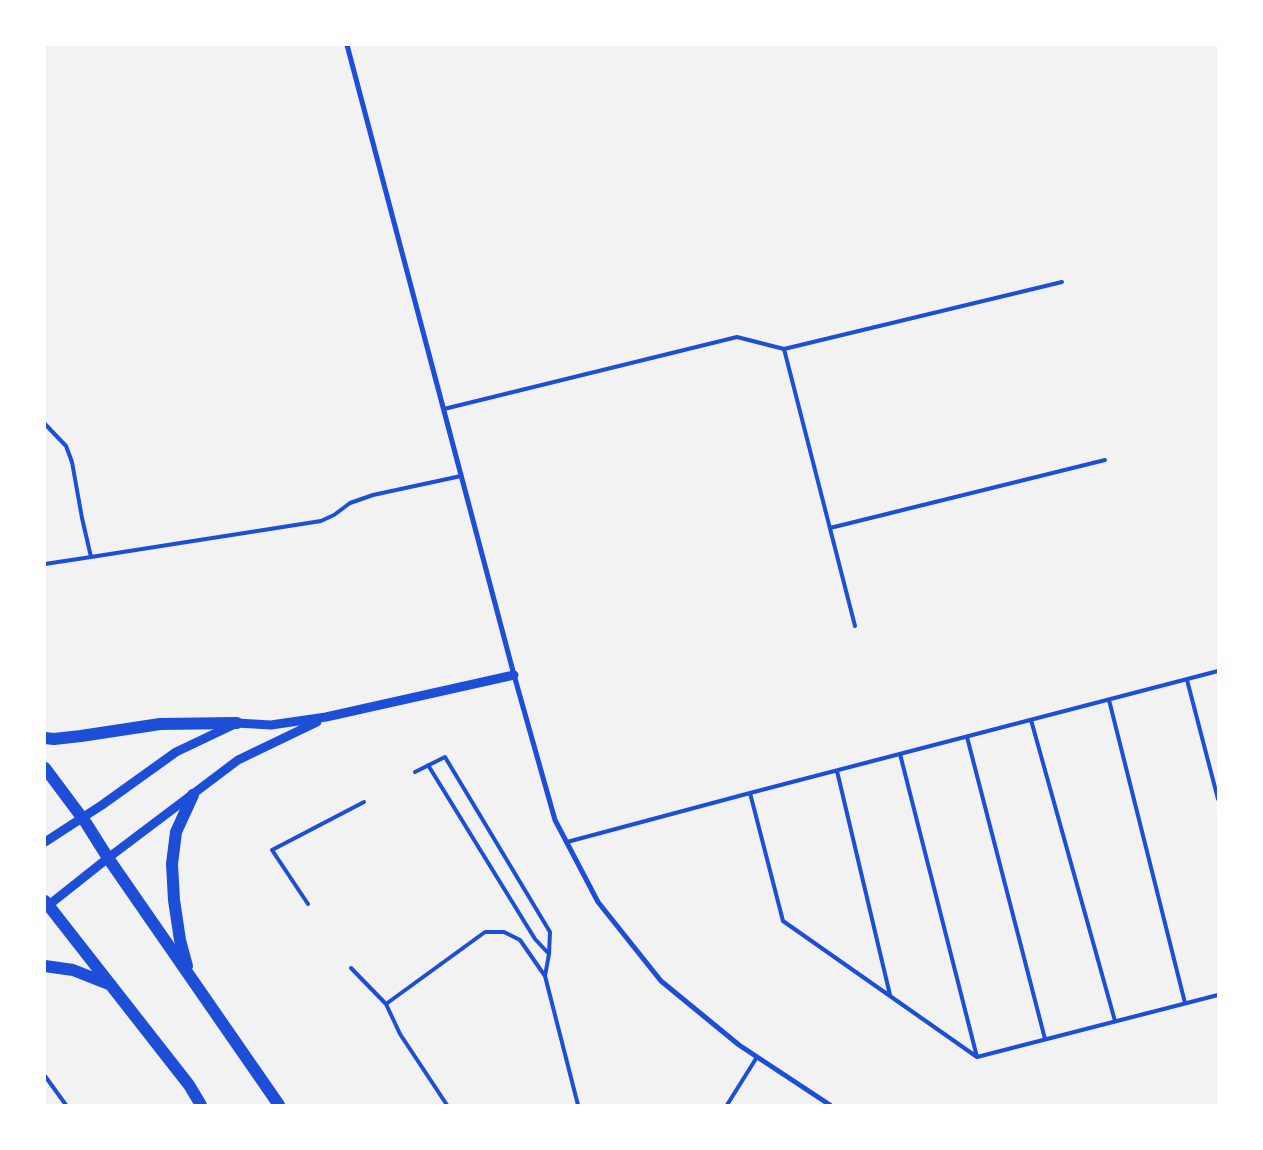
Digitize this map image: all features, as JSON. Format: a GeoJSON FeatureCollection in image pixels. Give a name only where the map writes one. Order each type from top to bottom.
{"type":"FeatureCollection","features":[{"type":"Feature","properties":{"kind":"main road"},"geometry":{"type":"LineString","coordinates":[[45,738],[82,736],[160,724],[237,723]]}},
{"type":"Feature","properties":{"kind":"main road"},"geometry":{"type":"LineString","coordinates":[[45,768],[82,818],[279,1105]]}},
{"type":"Feature","properties":{"kind":"main road"},"geometry":{"type":"LineString","coordinates":[[190,976],[180,940],[174,900],[172,864],[176,832],[192,795]]}},
{"type":"Feature","properties":{"kind":"main road"},"geometry":{"type":"LineString","coordinates":[[46,905],[189,1085],[201,1105]]}},
{"type":"Feature","properties":{"kind":"main road"},"geometry":{"type":"LineString","coordinates":[[45,966],[73,970],[111,985]]}},
{"type":"Feature","properties":{"kind":"street"},"geometry":{"type":"LineString","coordinates":[[347,45],[554,820],[598,902],[661,981],[739,1044],[830,1105]]}},
{"type":"Feature","properties":{"kind":"street"},"geometry":{"type":"LineString","coordinates":[[45,842],[176,752],[237,723],[271,726],[326,717],[514,675]]}},
{"type":"Feature","properties":{"kind":"street"},"geometry":{"type":"LineString","coordinates":[[46,905],[238,760],[326,717]]}},
{"type":"Feature","properties":{"kind":"lane"},"geometry":{"type":"LineString","coordinates":[[444,409],[737,337],[784,348],[1062,282]]}},
{"type":"Feature","properties":{"kind":"lane"},"geometry":{"type":"LineString","coordinates":[[784,348],[855,626]]}},
{"type":"Feature","properties":{"kind":"lane"},"geometry":{"type":"LineString","coordinates":[[45,424],[66,446],[72,462],[90,557]]}},
{"type":"Feature","properties":{"kind":"lane"},"geometry":{"type":"LineString","coordinates":[[830,528],[1106,460]]}},
{"type":"Feature","properties":{"kind":"lane"},"geometry":{"type":"LineString","coordinates":[[45,564],[321,521],[334,515],[350,503],[373,495],[461,476]]}},
{"type":"Feature","properties":{"kind":"lane"},"geometry":{"type":"LineString","coordinates":[[567,842],[1218,672]]}},
{"type":"Feature","properties":{"kind":"lane"},"geometry":{"type":"LineString","coordinates":[[1187,680],[1218,799]]}},
{"type":"Feature","properties":{"kind":"lane"},"geometry":{"type":"LineString","coordinates":[[1109,700],[1185,1003]]}},
{"type":"Feature","properties":{"kind":"lane"},"geometry":{"type":"LineString","coordinates":[[1031,720],[1115,1022]]}},
{"type":"Feature","properties":{"kind":"lane"},"geometry":{"type":"LineString","coordinates":[[967,737],[1045,1039]]}},
{"type":"Feature","properties":{"kind":"lane"},"geometry":{"type":"LineString","coordinates":[[900,754],[977,1057]]}},
{"type":"Feature","properties":{"kind":"lane"},"geometry":{"type":"LineString","coordinates":[[415,772],[445,757],[550,932],[546,976],[578,1105]]}},
{"type":"Feature","properties":{"kind":"lane"},"geometry":{"type":"LineString","coordinates":[[428,765],[535,939],[549,954]]}},
{"type":"Feature","properties":{"kind":"lane"},"geometry":{"type":"LineString","coordinates":[[837,771],[890,996]]}},
{"type":"Feature","properties":{"kind":"lane"},"geometry":{"type":"LineString","coordinates":[[750,793],[783,920],[977,1057],[1218,995]]}},
{"type":"Feature","properties":{"kind":"lane"},"geometry":{"type":"LineString","coordinates":[[308,904],[272,850],[364,802]]}},
{"type":"Feature","properties":{"kind":"lane"},"geometry":{"type":"LineString","coordinates":[[386,1004],[485,932],[504,932],[520,940],[546,976]]}},
{"type":"Feature","properties":{"kind":"lane"},"geometry":{"type":"LineString","coordinates":[[351,968],[386,1004],[400,1034],[447,1105]]}},
{"type":"Feature","properties":{"kind":"lane"},"geometry":{"type":"LineString","coordinates":[[727,1105],[758,1057]]}},
{"type":"Feature","properties":{"kind":"lane"},"geometry":{"type":"LineString","coordinates":[[45,1076],[66,1105]]}}]}
